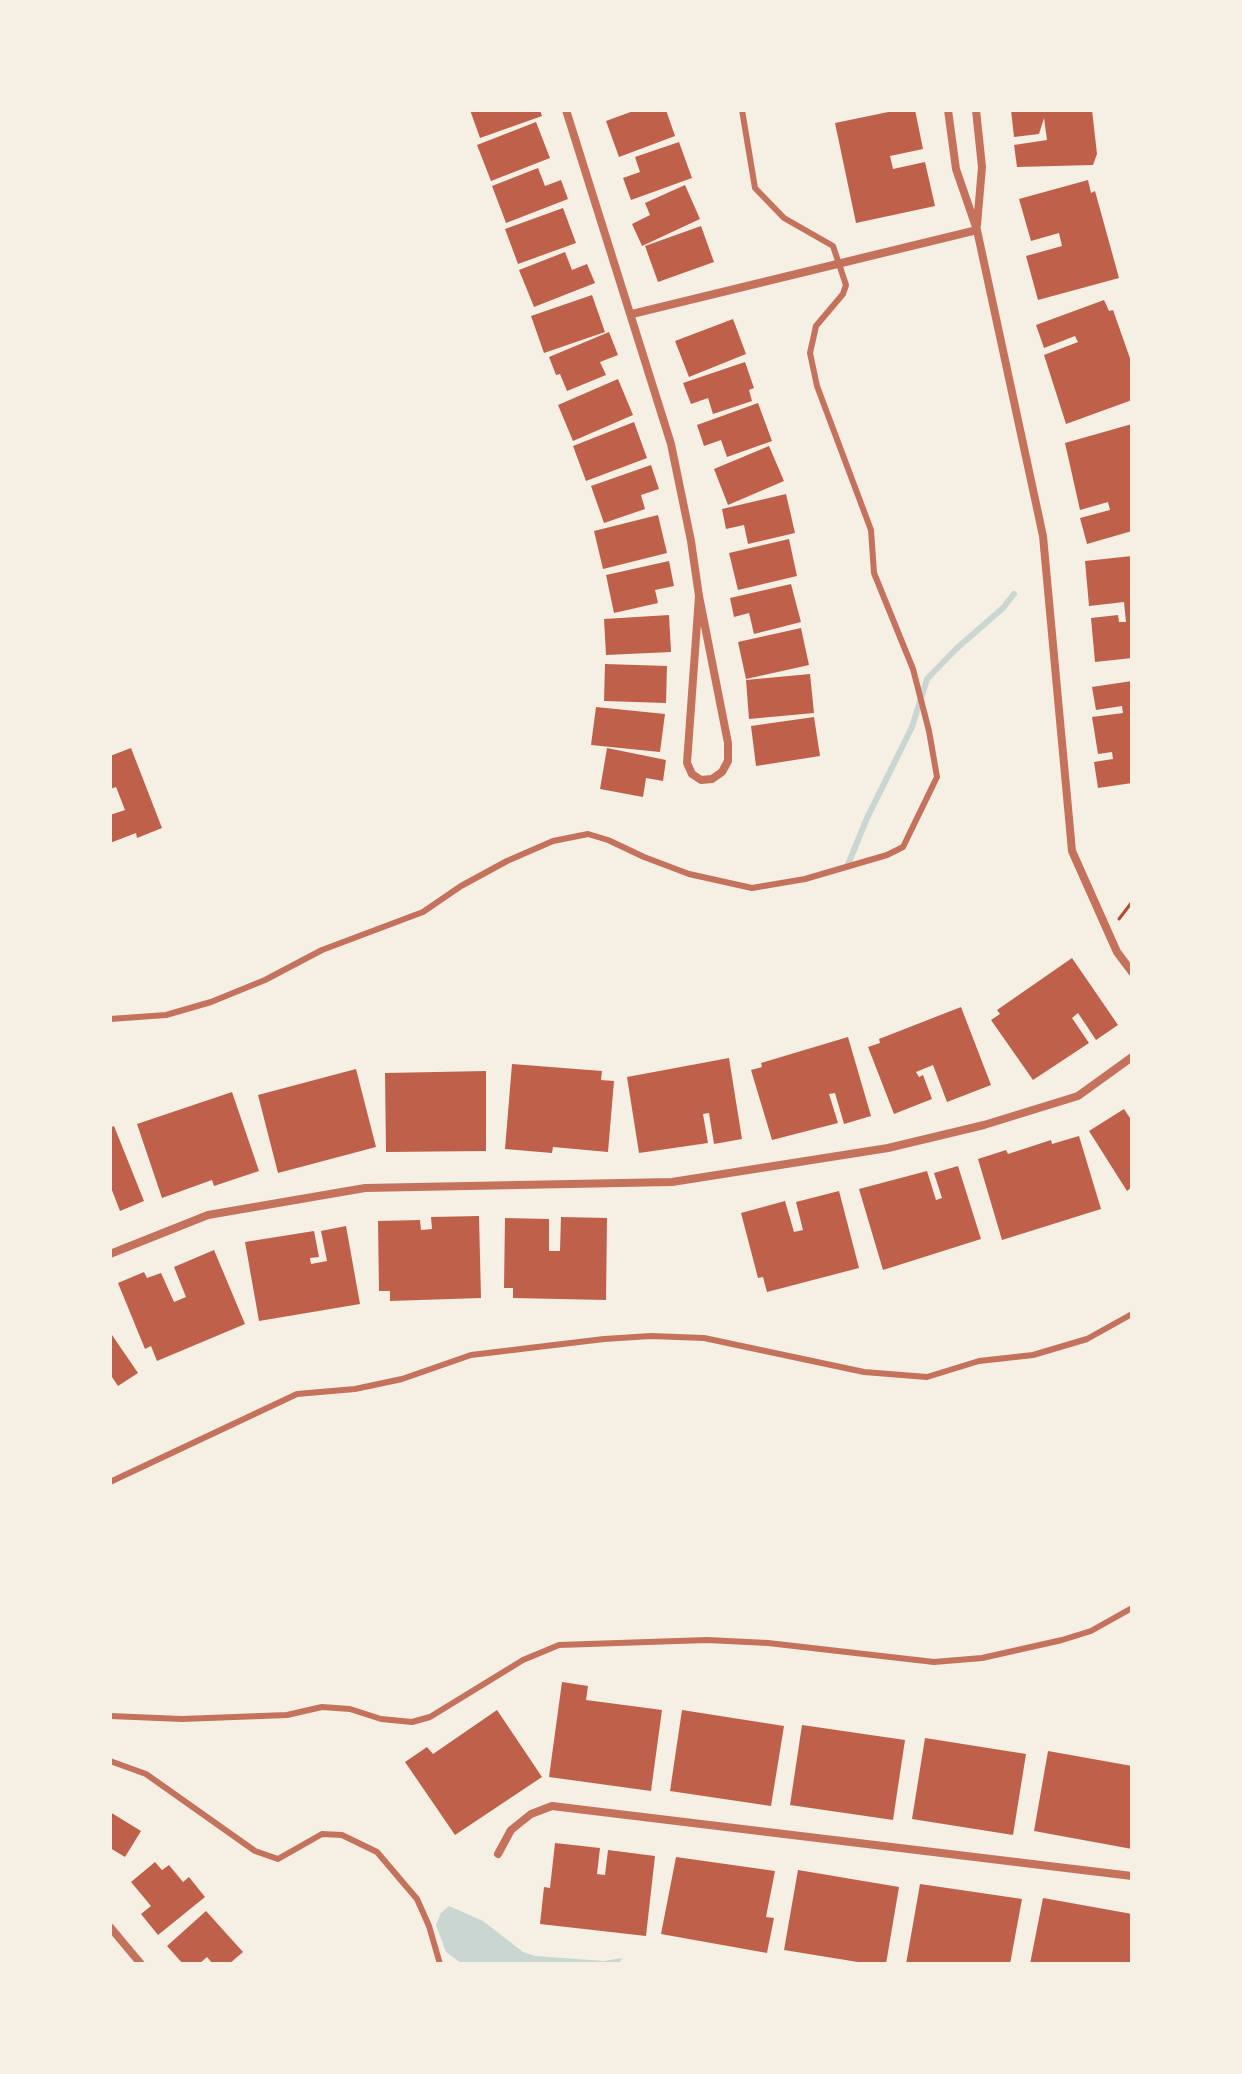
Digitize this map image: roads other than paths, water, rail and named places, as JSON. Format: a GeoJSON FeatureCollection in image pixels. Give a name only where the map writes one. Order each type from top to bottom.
{"type":"FeatureCollection","features":[{"type":"Feature","properties":{"kind":"street"},"geometry":{"type":"LineString","coordinates":[[566,110],[671,444],[691,541],[728,743],[728,761],[722,772],[712,779],[701,780],[692,774],[687,763],[699,596]]}},
{"type":"Feature","properties":{"kind":"street"},"geometry":{"type":"LineString","coordinates":[[948,110],[956,169],[977,230],[1043,536],[1072,851],[1117,952],[1132,972]]}},
{"type":"Feature","properties":{"kind":"street"},"geometry":{"type":"LineString","coordinates":[[976,110],[982,167],[977,230]]}},
{"type":"Feature","properties":{"kind":"street"},"geometry":{"type":"LineString","coordinates":[[632,314],[977,230]]}},
{"type":"Feature","properties":{"kind":"street"},"geometry":{"type":"LineString","coordinates":[[110,1254],[208,1215],[365,1188],[672,1182],[888,1148],[984,1125],[1078,1096],[1132,1057]]}},
{"type":"Feature","properties":{"kind":"street"},"geometry":{"type":"LineString","coordinates":[[498,1854],[511,1830],[531,1814],[552,1806],[1132,1876]]}},
{"type":"Feature","properties":{"kind":"street"},"geometry":{"type":"LineString","coordinates":[[110,1927],[141,1964]]}},
{"type":"Feature","properties":{"kind":"lane"},"geometry":{"type":"LineString","coordinates":[[110,1019],[166,1015],[251,986],[322,950],[423,912],[495,867],[553,841],[588,834],[689,874],[752,888],[819,875],[903,847],[937,777],[929,731],[913,669],[874,573],[871,530],[817,386],[810,353],[816,326],[843,294],[846,285],[833,246],[784,218],[755,188],[742,110]]}},
{"type":"Feature","properties":{"kind":"lane"},"geometry":{"type":"LineString","coordinates":[[110,1482],[297,1394],[355,1389],[402,1379],[471,1355],[604,1339],[651,1336],[704,1338],[864,1372],[927,1377],[979,1361],[1033,1355],[1087,1339],[1132,1314]]}},
{"type":"Feature","properties":{"kind":"lane"},"geometry":{"type":"LineString","coordinates":[[110,1716],[182,1719],[287,1715],[322,1707],[350,1709],[381,1719],[412,1722],[430,1717],[523,1660],[559,1645],[707,1640],[768,1643],[934,1662],[982,1658],[1062,1640],[1091,1631],[1132,1608]]}},
{"type":"Feature","properties":{"kind":"lane"},"geometry":{"type":"LineString","coordinates":[[110,1761],[146,1774],[255,1851],[278,1859],[322,1834],[342,1835],[377,1852],[417,1899],[440,1964]]}},
{"type":"Feature","properties":{"kind":"waterway"},"geometry":{"type":"LineString","coordinates":[[847,867],[867,818],[912,727],[927,679],[1014,594]]}}]}
